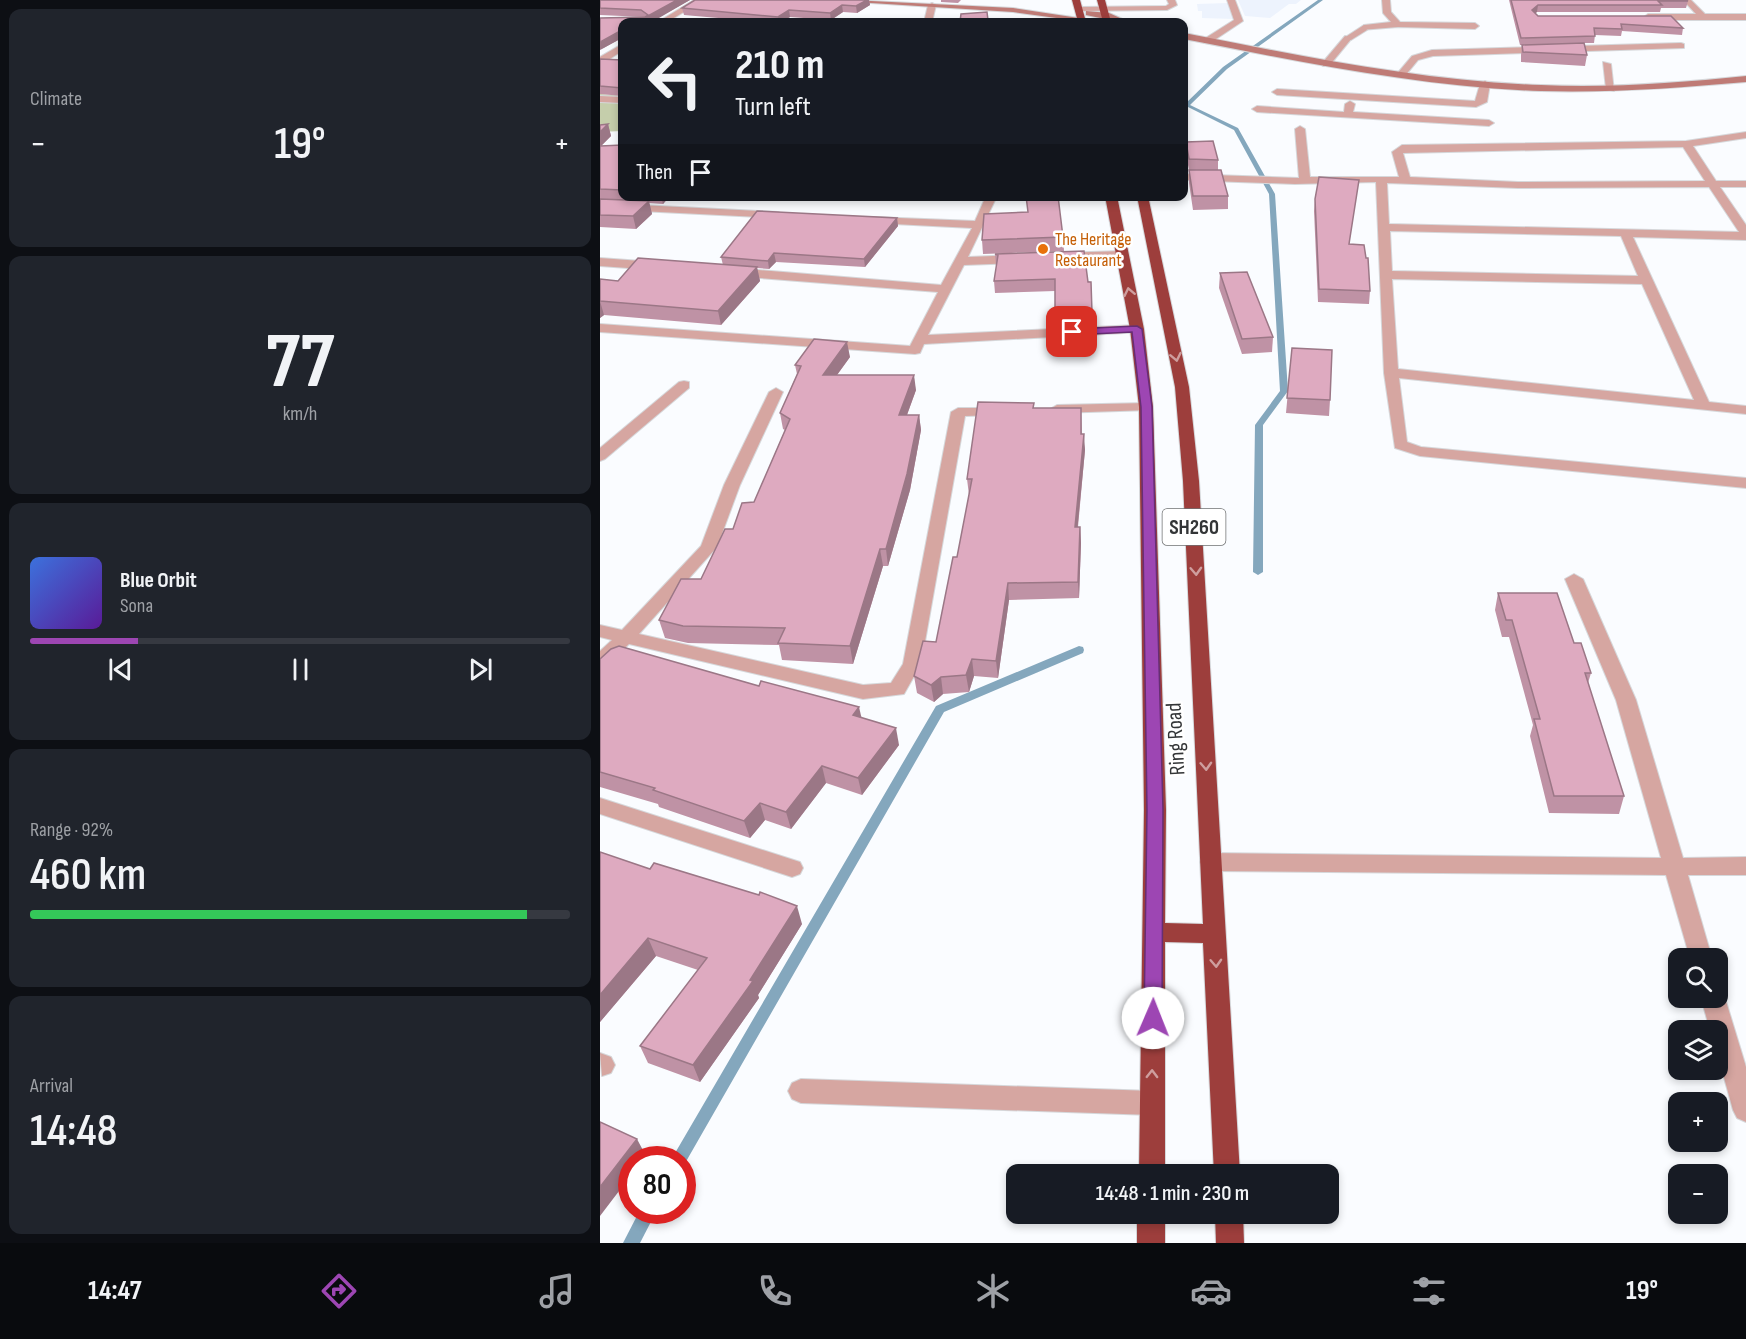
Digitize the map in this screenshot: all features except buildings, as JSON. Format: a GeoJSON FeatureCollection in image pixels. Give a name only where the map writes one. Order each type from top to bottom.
{"type":"FeatureCollection","features":[{"type":"Feature","properties":{"kind":"highway","name":"Ring Road"},"geometry":{"type":"LineString","coordinates":[[1112,201],[1137,329],[1146,407],[1155,810],[1152,1164]]}},
{"type":"Feature","properties":{"kind":"highway","name":"Ring Road"},"geometry":{"type":"LineString","coordinates":[[1143,201],[1182,387],[1191,481],[1226,1164]]}},
{"type":"Feature","properties":{"kind":"highway"},"geometry":{"type":"LineString","coordinates":[[1154,932],[1215,934]]}},
{"type":"Feature","properties":{"kind":"highway"},"geometry":{"type":"LineString","coordinates":[[1151,1224],[1151,1243]]}},
{"type":"Feature","properties":{"kind":"highway"},"geometry":{"type":"LineString","coordinates":[[1229,1224],[1230,1243]]}},
{"type":"Feature","properties":{"kind":"street"},"geometry":{"type":"LineString","coordinates":[[669,18],[700,0]]}},
{"type":"Feature","properties":{"kind":"street"},"geometry":{"type":"LineString","coordinates":[[855,0],[1104,14],[1172,7],[1171,0]]}},
{"type":"Feature","properties":{"kind":"street"},"geometry":{"type":"LineString","coordinates":[[968,0],[1006,8],[1034,18]]}},
{"type":"Feature","properties":{"kind":"street"},"geometry":{"type":"LineString","coordinates":[[1006,8],[1028,0]]}},
{"type":"Feature","properties":{"kind":"street"},"geometry":{"type":"LineString","coordinates":[[1207,41],[1239,21],[1231,0]]}},
{"type":"Feature","properties":{"kind":"street"},"geometry":{"type":"LineString","coordinates":[[1386,0],[1387,13],[1398,24]]}},
{"type":"Feature","properties":{"kind":"street"},"geometry":{"type":"LineString","coordinates":[[1687,0],[1703,17]]}},
{"type":"Feature","properties":{"kind":"street"},"geometry":{"type":"LineString","coordinates":[[929,18],[932,5]]}},
{"type":"Feature","properties":{"kind":"street"},"geometry":{"type":"LineString","coordinates":[[1080,13],[1104,14]]}},
{"type":"Feature","properties":{"kind":"street"},"geometry":{"type":"LineString","coordinates":[[1632,17],[1746,17]]}},
{"type":"Feature","properties":{"kind":"street"},"geometry":{"type":"LineString","coordinates":[[1326,64],[1348,38],[1364,28],[1398,24],[1475,26]]}},
{"type":"Feature","properties":{"kind":"street"},"geometry":{"type":"LineString","coordinates":[[1188,37],[1326,64],[1485,84],[1611,89],[1746,79]]}},
{"type":"Feature","properties":{"kind":"street"},"geometry":{"type":"LineString","coordinates":[[1401,75],[1415,58],[1424,54],[1446,51],[1681,46]]}},
{"type":"Feature","properties":{"kind":"street"},"geometry":{"type":"LineString","coordinates":[[601,59],[618,49]]}},
{"type":"Feature","properties":{"kind":"street"},"geometry":{"type":"LineString","coordinates":[[601,59],[618,61]]}},
{"type":"Feature","properties":{"kind":"street"},"geometry":{"type":"LineString","coordinates":[[1606,64],[1611,89]]}},
{"type":"Feature","properties":{"kind":"street"},"geometry":{"type":"LineString","coordinates":[[1277,92],[1476,104],[1482,102],[1485,84]]}},
{"type":"Feature","properties":{"kind":"street"},"geometry":{"type":"LineString","coordinates":[[1348,115],[1352,97]]}},
{"type":"Feature","properties":{"kind":"street"},"geometry":{"type":"LineString","coordinates":[[600,99],[618,100]]}},
{"type":"Feature","properties":{"kind":"street"},"geometry":{"type":"LineString","coordinates":[[1257,109],[1489,123]]}},
{"type":"Feature","properties":{"kind":"street"},"geometry":{"type":"LineString","coordinates":[[1300,129],[1300,181]]}},
{"type":"Feature","properties":{"kind":"street"},"geometry":{"type":"LineString","coordinates":[[1406,180],[1397,152],[1402,148],[1686,144],[1746,135]]}},
{"type":"Feature","properties":{"kind":"street"},"geometry":{"type":"LineString","coordinates":[[1686,144],[1716,184],[1746,235]]}},
{"type":"Feature","properties":{"kind":"street"},"geometry":{"type":"LineString","coordinates":[[1188,177],[1300,181],[1382,179],[1518,185],[1746,184]]}},
{"type":"Feature","properties":{"kind":"street"},"geometry":{"type":"LineString","coordinates":[[1382,179],[1391,374],[1400,445],[1420,451],[1746,483]]}},
{"type":"Feature","properties":{"kind":"street"},"geometry":{"type":"LineString","coordinates":[[600,328],[915,350],[944,289],[962,261],[990,201]]}},
{"type":"Feature","properties":{"kind":"street"},"geometry":{"type":"LineString","coordinates":[[600,206],[790,216]]}},
{"type":"Feature","properties":{"kind":"street"},"geometry":{"type":"LineString","coordinates":[[861,219],[979,225]]}},
{"type":"Feature","properties":{"kind":"street"},"geometry":{"type":"LineString","coordinates":[[1384,227],[1616,232],[1626,235],[1642,232],[1746,235]]}},
{"type":"Feature","properties":{"kind":"street"},"geometry":{"type":"LineString","coordinates":[[1626,235],[1703,405]]}},
{"type":"Feature","properties":{"kind":"street"},"geometry":{"type":"LineString","coordinates":[[962,261],[1122,255]]}},
{"type":"Feature","properties":{"kind":"street"},"geometry":{"type":"LineString","coordinates":[[600,262],[671,267]]}},
{"type":"Feature","properties":{"kind":"street"},"geometry":{"type":"LineString","coordinates":[[719,271],[944,289]]}},
{"type":"Feature","properties":{"kind":"street"},"geometry":{"type":"LineString","coordinates":[[1386,274],[1647,280]]}},
{"type":"Feature","properties":{"kind":"street"},"geometry":{"type":"LineString","coordinates":[[919,340],[1137,329]]}},
{"type":"Feature","properties":{"kind":"street"},"geometry":{"type":"LineString","coordinates":[[1391,374],[1746,410]]}},
{"type":"Feature","properties":{"kind":"street"},"geometry":{"type":"LineString","coordinates":[[600,456],[684,385]]}},
{"type":"Feature","properties":{"kind":"street"},"geometry":{"type":"LineString","coordinates":[[600,662],[710,547],[732,485],[776,392]]}},
{"type":"Feature","properties":{"kind":"street"},"geometry":{"type":"LineString","coordinates":[[1041,410],[1146,407]]}},
{"type":"Feature","properties":{"kind":"street"},"geometry":{"type":"LineString","coordinates":[[600,631],[863,692],[897,688],[912,664],[958,412],[1017,410]]}},
{"type":"Feature","properties":{"kind":"street"},"geometry":{"type":"LineString","coordinates":[[1574,579],[1626,700],[1698,948]]}},
{"type":"Feature","properties":{"kind":"street"},"geometry":{"type":"LineString","coordinates":[[600,806],[792,868]]}},
{"type":"Feature","properties":{"kind":"street"},"geometry":{"type":"LineString","coordinates":[[1211,862],[1746,866]]}},
{"type":"Feature","properties":{"kind":"street"},"geometry":{"type":"LineString","coordinates":[[1716,1008],[1746,1110]]}},
{"type":"Feature","properties":{"kind":"street"},"geometry":{"type":"LineString","coordinates":[[801,1091],[1152,1103]]}},
{"type":"Feature","properties":{"kind":"shaded area"},"geometry":{"type":"Polygon","coordinates":[[[1238,0],[1301,0],[1296,4],[1289,4],[1270,18],[1245,16],[1238,0]]]}},
{"type":"Feature","properties":{"kind":"shaded area"},"geometry":{"type":"Polygon","coordinates":[[[1228,3],[1234,19],[1202,18],[1202,11],[1198,11],[1197,4],[1228,3]]]}},
{"type":"Feature","properties":{"kind":"green space"},"geometry":{"type":"Polygon","coordinates":[[[600,94],[618,96],[618,131],[600,132],[600,94]]]}},
{"type":"Feature","properties":{"kind":"waterway"},"geometry":{"type":"LineString","coordinates":[[1188,103],[1225,68],[1321,0]]}},
{"type":"Feature","properties":{"kind":"waterway"},"geometry":{"type":"LineString","coordinates":[[1188,106],[1236,129],[1272,194],[1284,391],[1259,425],[1258,572]]}},
{"type":"Feature","properties":{"kind":"waterway"},"geometry":{"type":"LineString","coordinates":[[687,1146],[940,709],[1079,650]]}},
{"type":"Feature","properties":{"kind":"waterway"},"geometry":{"type":"LineString","coordinates":[[631,1243],[641,1224]]}},
{"type":"Feature","properties":{"kind":"place","name":"The Heritage Restaurant"},"geometry":{"type":"Point","coordinates":[1043,249]}},
{"type":"Feature","properties":{"kind":"route"},"geometry":{"type":"LineString","coordinates":[[1072,332],[1137,329],[1146,407],[1155,810],[1153,1018]]}}]}
